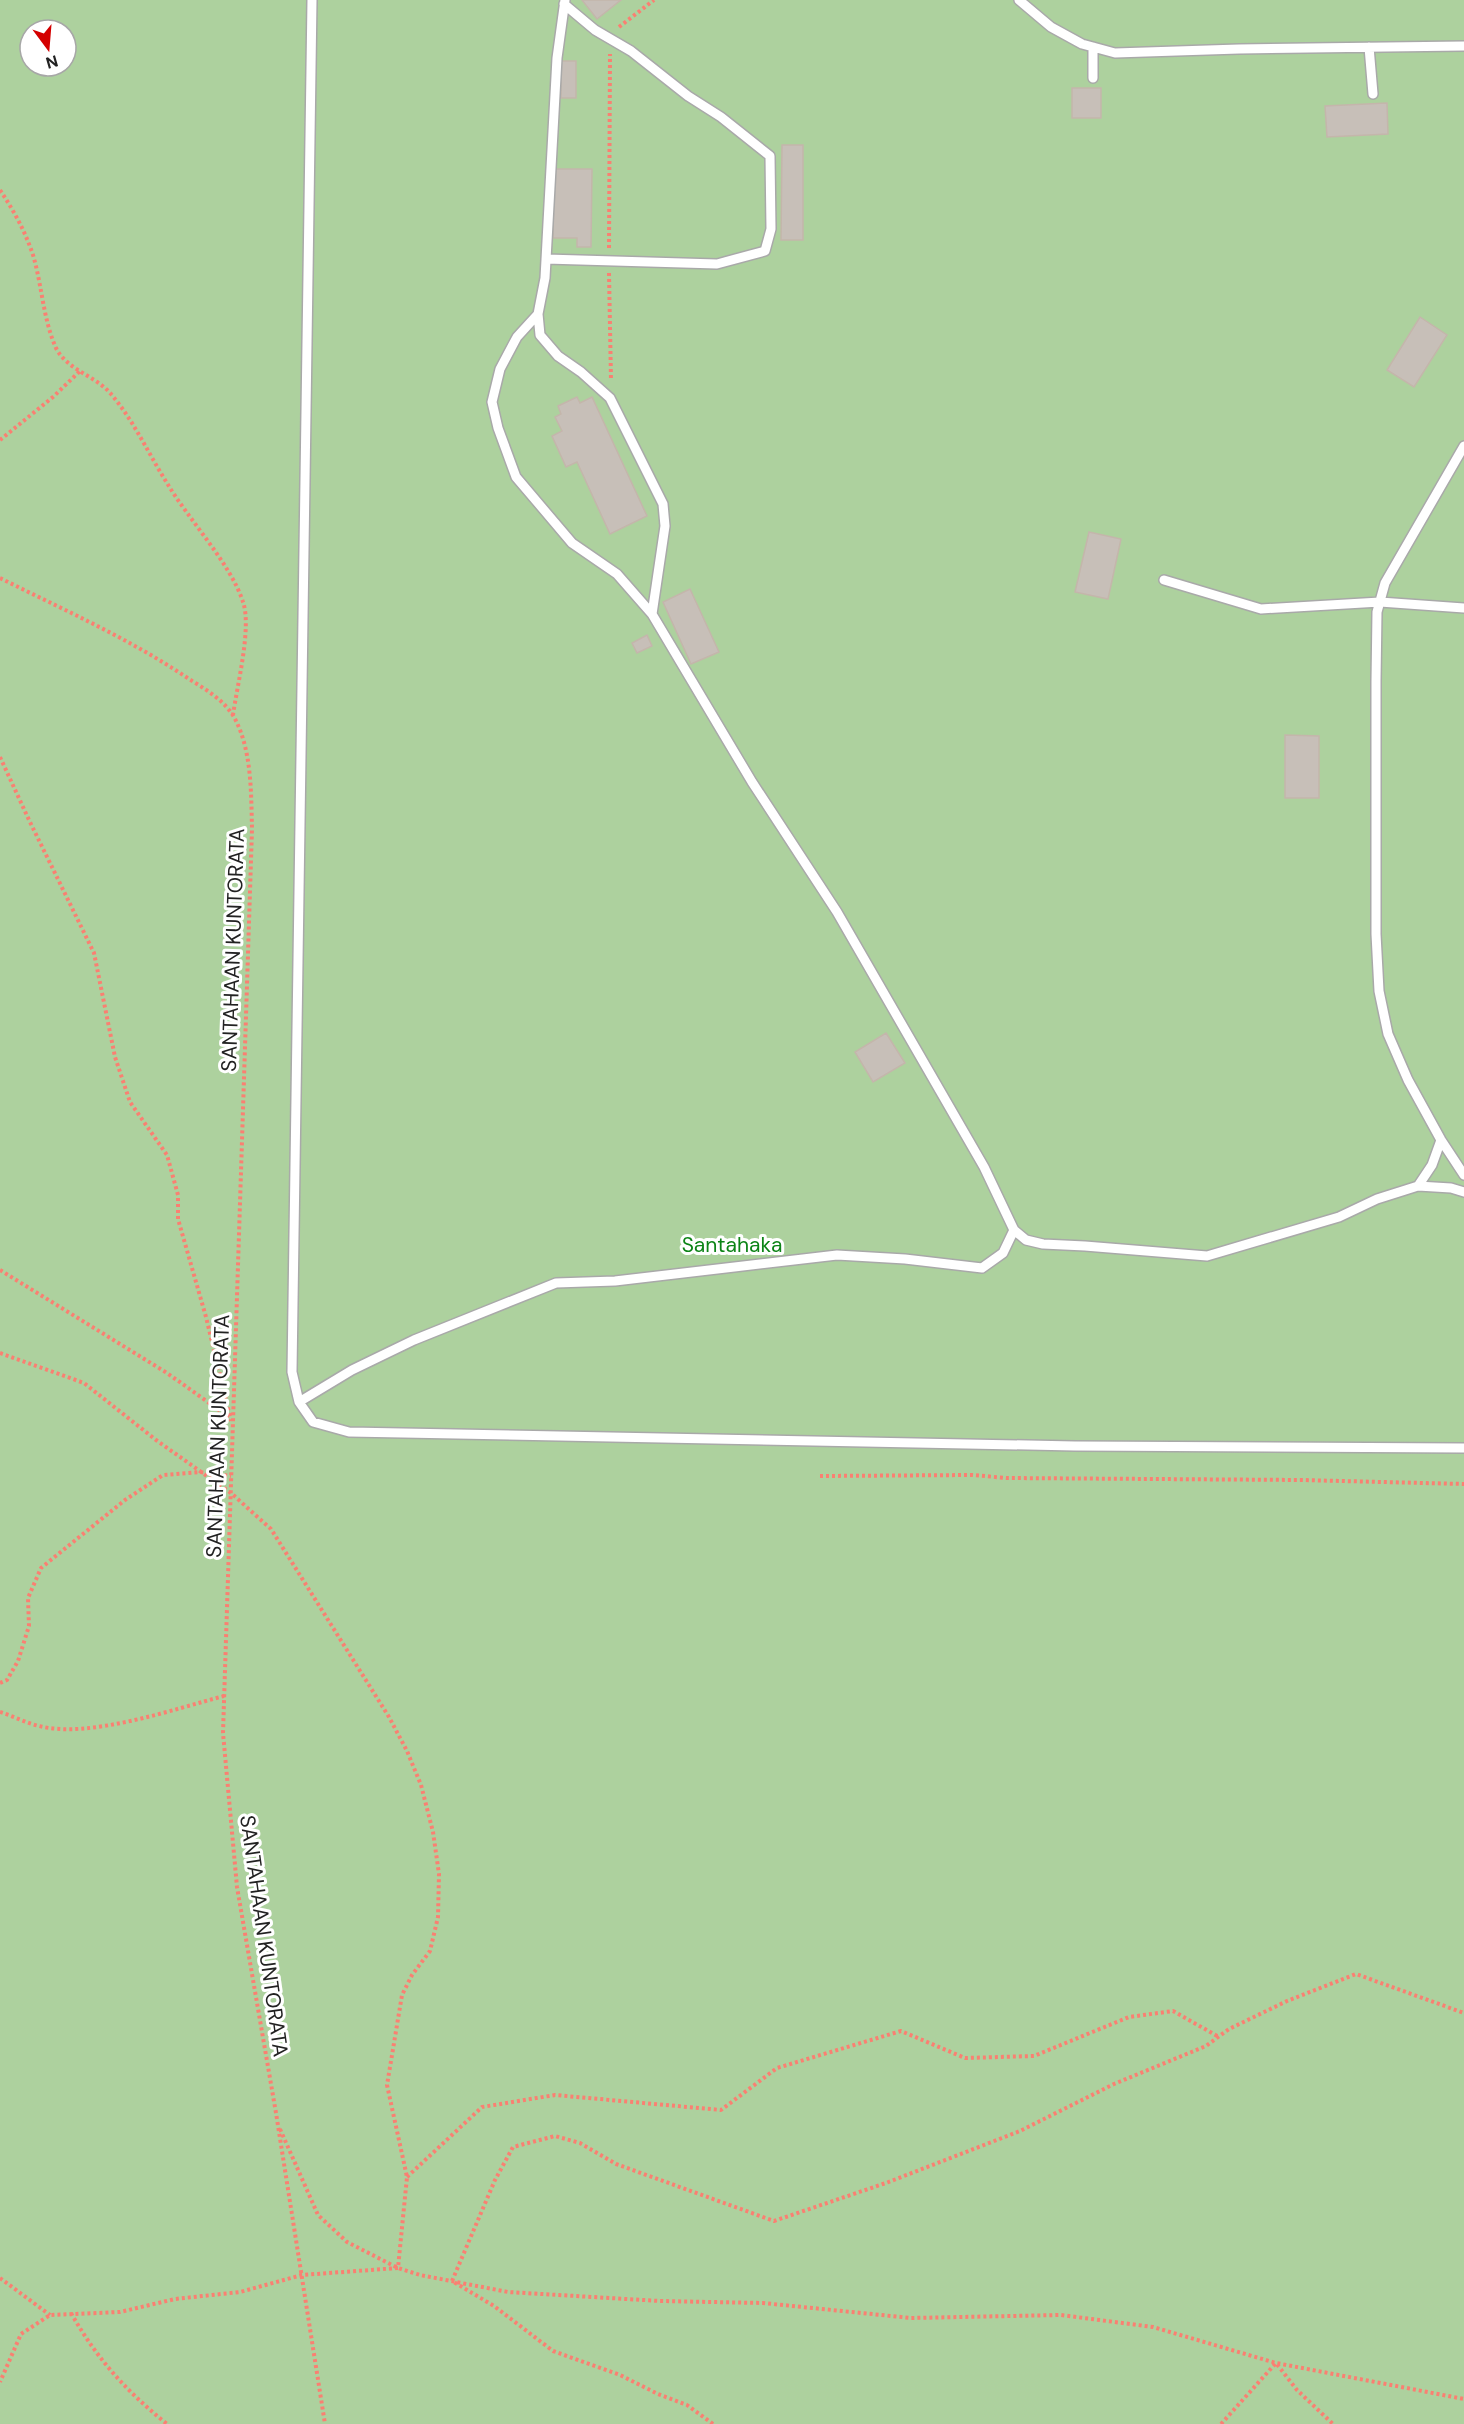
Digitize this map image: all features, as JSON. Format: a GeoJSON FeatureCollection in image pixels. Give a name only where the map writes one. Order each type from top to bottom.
{"type":"FeatureCollection","features":[{"type":"Feature","properties":{"kind":"lane"},"geometry":{"type":"LineString","coordinates":[[312,0],[292,1372],[299,1401],[313,1422],[349,1432],[1063,1446],[1464,1448]]}},
{"type":"Feature","properties":{"kind":"lane"},"geometry":{"type":"LineString","coordinates":[[1018,0],[1052,27],[1082,44],[1115,53],[1464,46]]}},
{"type":"Feature","properties":{"kind":"lane"},"geometry":{"type":"LineString","coordinates":[[546,259],[717,264],[765,251],[771,229],[770,156],[631,51],[595,30],[565,2]]}},
{"type":"Feature","properties":{"kind":"lane"},"geometry":{"type":"LineString","coordinates":[[565,2],[557,58],[546,259],[538,314],[540,335],[558,356],[607,394],[663,504],[665,526],[652,614]]}},
{"type":"Feature","properties":{"kind":"lane"},"geometry":{"type":"LineString","coordinates":[[1093,47],[1093,78]]}},
{"type":"Feature","properties":{"kind":"lane"},"geometry":{"type":"LineString","coordinates":[[1369,47],[1373,94]]}},
{"type":"Feature","properties":{"kind":"lane"},"geometry":{"type":"LineString","coordinates":[[538,314],[517,337],[500,369],[492,402],[498,428],[516,477],[572,543],[617,574],[652,614],[752,782],[837,912],[984,1167],[1014,1230],[1026,1240],[1043,1244],[1207,1256],[1339,1217],[1377,1199],[1418,1186],[1451,1188],[1464,1192]]}},
{"type":"Feature","properties":{"kind":"lane"},"geometry":{"type":"LineString","coordinates":[[1464,446],[1385,582],[1377,612],[1376,681],[1376,922],[1379,991],[1388,1034],[1408,1080],[1441,1140],[1464,1175]]}},
{"type":"Feature","properties":{"kind":"lane"},"geometry":{"type":"LineString","coordinates":[[1164,580],[1261,609],[1380,602],[1464,608]]}},
{"type":"Feature","properties":{"kind":"lane"},"geometry":{"type":"LineString","coordinates":[[1418,1186],[1432,1165],[1441,1140]]}},
{"type":"Feature","properties":{"kind":"lane"},"geometry":{"type":"LineString","coordinates":[[299,1401],[352,1370],[414,1340],[556,1283],[615,1281],[837,1255],[905,1259],[982,1268],[1004,1253],[1014,1230]]}},
{"type":"Feature","properties":{"kind":"path"},"geometry":{"type":"LineString","coordinates":[[607,394],[611,379],[610,33],[654,0]]}},
{"type":"Feature","properties":{"kind":"path"},"geometry":{"type":"LineString","coordinates":[[0,190],[18,217],[33,255],[46,318],[57,349],[71,366],[109,392],[128,416],[167,484],[231,577],[244,603],[246,626],[233,715]]}},
{"type":"Feature","properties":{"kind":"path"},"geometry":{"type":"LineString","coordinates":[[0,440],[53,397],[80,371]]}},
{"type":"Feature","properties":{"kind":"path","name":"SANTAHAAN KUNTORATA"},"geometry":{"type":"LineString","coordinates":[[0,578],[161,660],[215,696],[233,715],[246,752],[252,829],[223,1733],[237,1887],[278,2123],[325,2424]]}},
{"type":"Feature","properties":{"kind":"path"},"geometry":{"type":"LineString","coordinates":[[0,757],[28,820],[94,953],[115,1057],[130,1102],[167,1155],[178,1195],[178,1219],[206,1317],[232,1428]]}},
{"type":"Feature","properties":{"kind":"path"},"geometry":{"type":"LineString","coordinates":[[0,1270],[167,1373],[230,1418]]}},
{"type":"Feature","properties":{"kind":"path"},"geometry":{"type":"LineString","coordinates":[[0,1353],[84,1383],[156,1440],[231,1493],[271,1529],[389,1717],[407,1751],[421,1785],[433,1832],[439,1874],[438,1917],[430,1951],[412,1975],[402,1995],[387,2085],[407,2177],[398,2268]]}},
{"type":"Feature","properties":{"kind":"path"},"geometry":{"type":"LineString","coordinates":[[0,1683],[7,1680],[18,1661],[28,1626],[28,1598],[41,1568],[125,1500],[163,1475],[200,1472],[231,1476]]}},
{"type":"Feature","properties":{"kind":"path"},"geometry":{"type":"LineString","coordinates":[[820,1476],[972,1475],[1007,1478],[1301,1480],[1464,1484]]}},
{"type":"Feature","properties":{"kind":"path"},"geometry":{"type":"LineString","coordinates":[[0,1712],[38,1726],[63,1730],[141,1719],[224,1695]]}},
{"type":"Feature","properties":{"kind":"path"},"geometry":{"type":"LineString","coordinates":[[452,2281],[495,2180],[513,2147],[555,2136],[580,2143],[616,2164],[774,2221],[886,2183],[1020,2131],[1114,2084],[1206,2046],[1229,2030],[1287,2001],[1356,1974],[1464,2013]]}},
{"type":"Feature","properties":{"kind":"path"},"geometry":{"type":"LineString","coordinates":[[407,2177],[482,2107],[555,2095],[720,2110],[777,2068],[901,2031],[965,2058],[1034,2056],[1129,2017],[1173,2012],[1219,2037]]}},
{"type":"Feature","properties":{"kind":"path"},"geometry":{"type":"LineString","coordinates":[[278,2123],[318,2215],[347,2242],[398,2268],[452,2281],[508,2292],[660,2301],[763,2302],[911,2318],[1061,2315],[1153,2327],[1276,2363],[1464,2399]]}},
{"type":"Feature","properties":{"kind":"path"},"geometry":{"type":"LineString","coordinates":[[0,2382],[21,2334],[50,2315],[120,2312],[175,2299],[240,2292],[302,2275],[398,2268]]}},
{"type":"Feature","properties":{"kind":"path"},"geometry":{"type":"LineString","coordinates":[[0,2278],[50,2315]]}},
{"type":"Feature","properties":{"kind":"path"},"geometry":{"type":"LineString","coordinates":[[452,2281],[494,2306],[553,2351],[620,2375],[658,2394],[687,2405],[713,2424]]}},
{"type":"Feature","properties":{"kind":"path"},"geometry":{"type":"LineString","coordinates":[[70,2313],[88,2342],[112,2373],[137,2400],[167,2424]]}},
{"type":"Feature","properties":{"kind":"path"},"geometry":{"type":"LineString","coordinates":[[1221,2424],[1276,2363]]}},
{"type":"Feature","properties":{"kind":"path"},"geometry":{"type":"LineString","coordinates":[[1276,2363],[1297,2390],[1333,2424]]}},
{"type":"Feature","properties":{"kind":"green space","name":"Santahaka"},"geometry":{"type":"Polygon","coordinates":[[[0,0],[1464,0],[1464,2424],[0,2424],[0,0]]]}},
{"type":"Feature","properties":{"kind":"building"},"geometry":{"type":"Polygon","coordinates":[[[582,0],[621,0],[597,19],[582,0]]]}},
{"type":"Feature","properties":{"kind":"building"},"geometry":{"type":"Polygon","coordinates":[[[561,61],[576,61],[576,98],[561,98],[561,61]]]}},
{"type":"Feature","properties":{"kind":"building"},"geometry":{"type":"Polygon","coordinates":[[[1072,88],[1101,88],[1101,118],[1072,118],[1072,88]]]}},
{"type":"Feature","properties":{"kind":"building"},"geometry":{"type":"Polygon","coordinates":[[[1387,103],[1388,134],[1327,137],[1325,106],[1387,103]]]}},
{"type":"Feature","properties":{"kind":"building"},"geometry":{"type":"Polygon","coordinates":[[[782,145],[803,145],[803,240],[781,240],[782,145]]]}},
{"type":"Feature","properties":{"kind":"building"},"geometry":{"type":"Polygon","coordinates":[[[554,169],[592,169],[591,247],[577,247],[577,238],[553,238],[554,169]]]}},
{"type":"Feature","properties":{"kind":"building"},"geometry":{"type":"Polygon","coordinates":[[[1420,317],[1447,335],[1414,387],[1387,370],[1420,317]]]}},
{"type":"Feature","properties":{"kind":"building"},"geometry":{"type":"Polygon","coordinates":[[[577,397],[580,403],[592,397],[647,516],[610,534],[577,462],[566,467],[552,436],[562,431],[555,417],[561,414],[558,406],[577,397]]]}},
{"type":"Feature","properties":{"kind":"building"},"geometry":{"type":"Polygon","coordinates":[[[1089,532],[1121,539],[1108,599],[1075,592],[1089,532]]]}},
{"type":"Feature","properties":{"kind":"building"},"geometry":{"type":"Polygon","coordinates":[[[690,589],[719,652],[691,664],[663,602],[690,589]]]}},
{"type":"Feature","properties":{"kind":"building"},"geometry":{"type":"Polygon","coordinates":[[[647,635],[652,646],[637,653],[632,643],[647,635]]]}},
{"type":"Feature","properties":{"kind":"building"},"geometry":{"type":"Polygon","coordinates":[[[1285,735],[1319,736],[1319,798],[1285,798],[1285,735]]]}},
{"type":"Feature","properties":{"kind":"building"},"geometry":{"type":"Polygon","coordinates":[[[886,1033],[905,1063],[873,1082],[855,1052],[886,1033]]]}}]}
